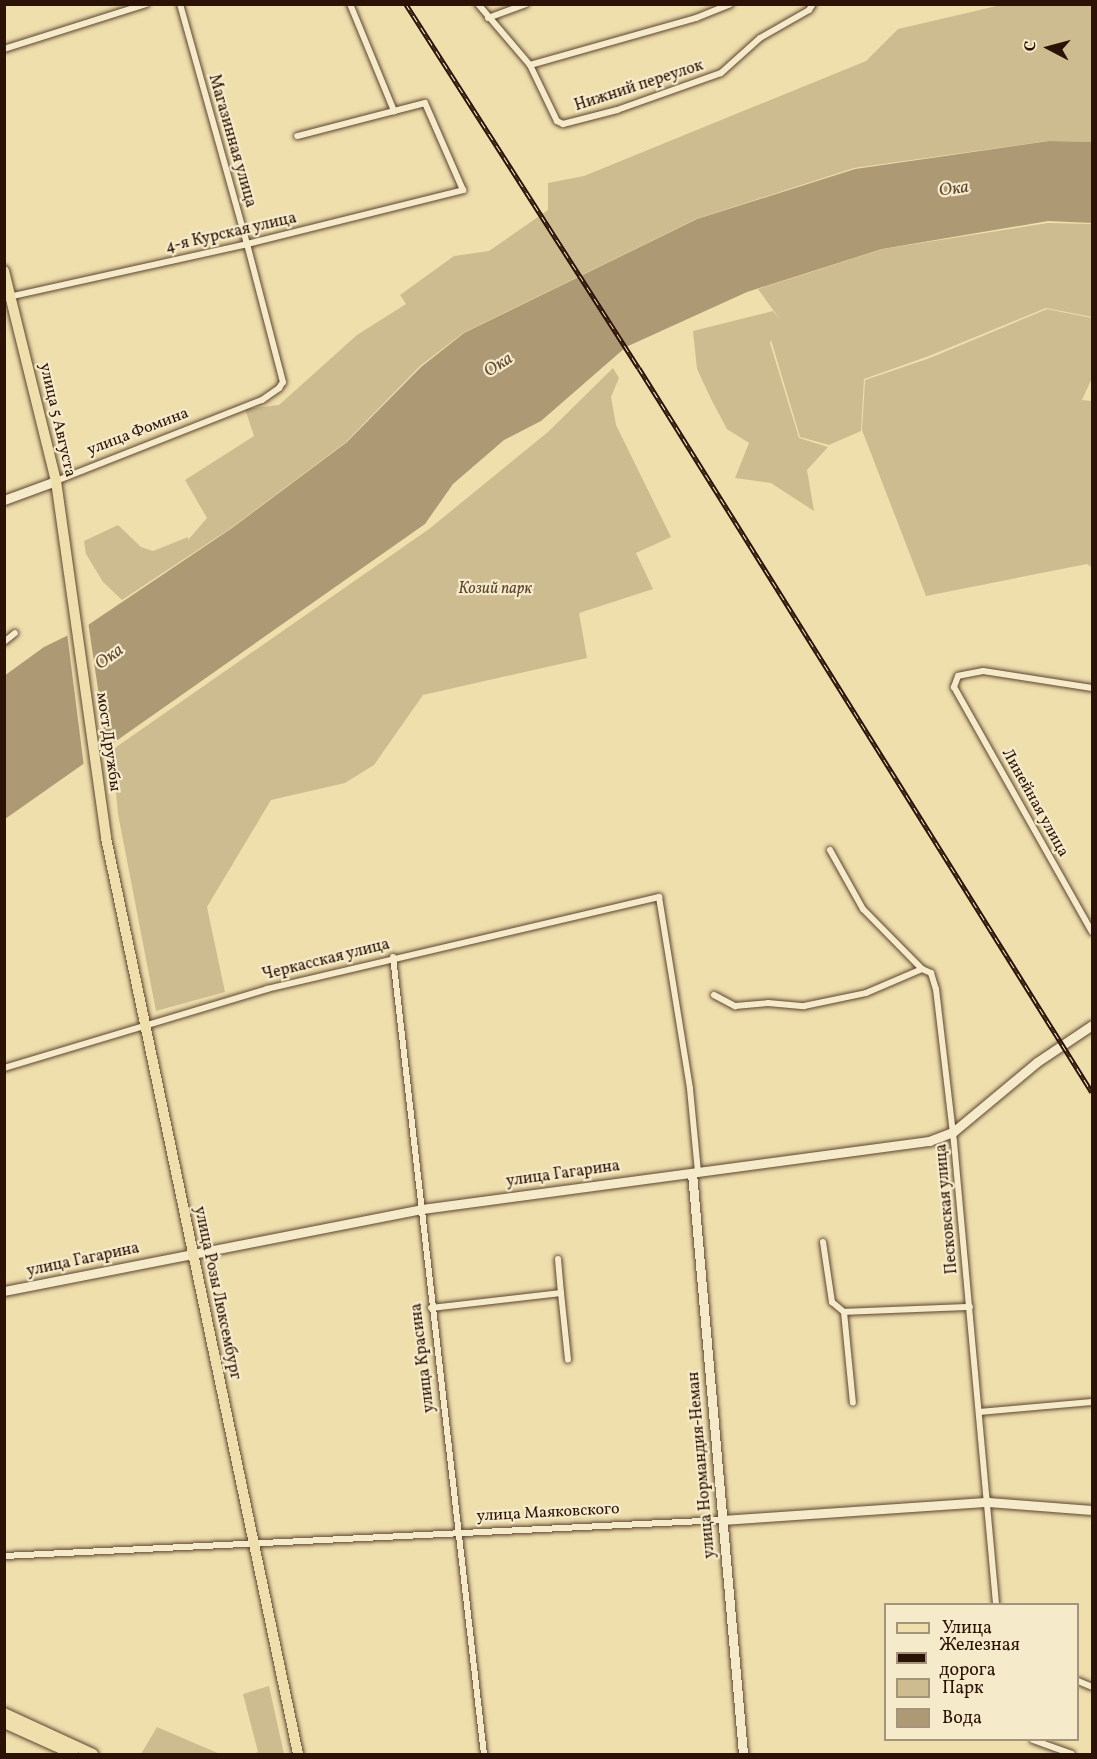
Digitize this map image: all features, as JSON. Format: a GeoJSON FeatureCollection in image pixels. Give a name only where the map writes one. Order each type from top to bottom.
{"type":"FeatureCollection","features":[{"type":"Feature","properties":{"kind":"main road","name":"улица 5 Августа"},"geometry":{"type":"LineString","coordinates":[[4,271],[56,481],[71,578]]}},
{"type":"Feature","properties":{"kind":"main road","name":"мост Дружбы"},"geometry":{"type":"LineString","coordinates":[[71,578],[106,838]]}},
{"type":"Feature","properties":{"kind":"main road","name":"улица Розы Люксембург"},"geometry":{"type":"LineString","coordinates":[[106,838],[298,1755]]}},
{"type":"Feature","properties":{"kind":"main road"},"geometry":{"type":"LineString","coordinates":[[4,1713],[93,1755]]}},
{"type":"Feature","properties":{"kind":"main road"},"geometry":{"type":"LineString","coordinates":[[4,1723],[73,1755]]}},
{"type":"Feature","properties":{"kind":"street"},"geometry":{"type":"LineString","coordinates":[[4,49],[146,4]]}},
{"type":"Feature","properties":{"kind":"street","name":"Магазинная улица"},"geometry":{"type":"LineString","coordinates":[[180,4],[282,374],[279,388]]}},
{"type":"Feature","properties":{"kind":"street"},"geometry":{"type":"LineString","coordinates":[[297,136],[394,111],[350,4]]}},
{"type":"Feature","properties":{"kind":"street"},"geometry":{"type":"LineString","coordinates":[[478,4],[530,65],[696,18],[729,4]]}},
{"type":"Feature","properties":{"kind":"street"},"geometry":{"type":"LineString","coordinates":[[488,18],[526,4]]}},
{"type":"Feature","properties":{"kind":"street","name":"Нижний переулок"},"geometry":{"type":"LineString","coordinates":[[530,65],[557,121],[563,124],[617,110],[721,73],[760,38],[811,7]]}},
{"type":"Feature","properties":{"kind":"street","name":"4-я Курская улица"},"geometry":{"type":"LineString","coordinates":[[9,298],[247,244],[463,190],[425,102],[394,111]]}},
{"type":"Feature","properties":{"kind":"street","name":"улица Фомина"},"geometry":{"type":"LineString","coordinates":[[4,500],[262,400],[279,388]]}},
{"type":"Feature","properties":{"kind":"street"},"geometry":{"type":"LineString","coordinates":[[4,642],[15,633]]}},
{"type":"Feature","properties":{"kind":"street","name":"Линейная улица"},"geometry":{"type":"LineString","coordinates":[[1092,688],[982,671],[958,676],[954,687],[1092,932]]}},
{"type":"Feature","properties":{"kind":"street","name":"Песковская улица"},"geometry":{"type":"LineString","coordinates":[[830,850],[863,909],[922,969],[931,973],[936,989],[953,1132],[996,1603]]}},
{"type":"Feature","properties":{"kind":"street","name":"Черкасская улица"},"geometry":{"type":"LineString","coordinates":[[4,1068],[144,1024],[267,989],[393,957],[659,897]]}},
{"type":"Feature","properties":{"kind":"street","name":"улица Нормандия-Неман"},"geometry":{"type":"LineString","coordinates":[[659,897],[688,1079],[722,1520],[743,1755]]}},
{"type":"Feature","properties":{"kind":"street","name":"улица Красина"},"geometry":{"type":"LineString","coordinates":[[393,957],[431,1308],[484,1755]]}},
{"type":"Feature","properties":{"kind":"street"},"geometry":{"type":"LineString","coordinates":[[714,995],[735,1006],[768,1003],[804,1006],[866,993],[922,969]]}},
{"type":"Feature","properties":{"kind":"street","name":"улица Гагарина"},"geometry":{"type":"LineString","coordinates":[[4,1291],[193,1252],[422,1209],[918,1143],[953,1132],[1037,1062],[1092,1025]]}},
{"type":"Feature","properties":{"kind":"street"},"geometry":{"type":"LineString","coordinates":[[823,1242],[832,1302],[844,1312],[970,1307]]}},
{"type":"Feature","properties":{"kind":"street"},"geometry":{"type":"LineString","coordinates":[[558,1259],[568,1360]]}},
{"type":"Feature","properties":{"kind":"street"},"geometry":{"type":"LineString","coordinates":[[431,1308],[561,1293]]}},
{"type":"Feature","properties":{"kind":"street"},"geometry":{"type":"LineString","coordinates":[[844,1312],[853,1403]]}},
{"type":"Feature","properties":{"kind":"street"},"geometry":{"type":"LineString","coordinates":[[979,1412],[1092,1402]]}},
{"type":"Feature","properties":{"kind":"street","name":"улица Маяковского"},"geometry":{"type":"LineString","coordinates":[[4,1556],[722,1520],[988,1502],[1092,1510]]}},
{"type":"Feature","properties":{"kind":"street"},"geometry":{"type":"LineString","coordinates":[[1036,1741],[1072,1755]]}},
{"type":"Feature","properties":{"kind":"green space"},"geometry":{"type":"Polygon","coordinates":[[[1001,5],[1092,5],[1092,142],[1048,141],[854,168],[696,219],[463,333],[420,366],[346,442],[231,528],[122,600],[103,582],[86,554],[84,541],[118,525],[141,547],[153,551],[188,537],[188,540],[207,518],[185,480],[254,436],[245,409],[279,405],[357,335],[406,304],[400,295],[454,256],[489,251],[548,210],[548,183],[584,176],[866,61],[898,29],[1001,5]]]}},
{"type":"Feature","properties":{"kind":"green space"},"geometry":{"type":"Polygon","coordinates":[[[1048,223],[1092,224],[1092,317],[1046,308],[929,356],[864,379],[861,431],[829,445],[800,437],[771,340],[799,438],[828,447],[807,470],[814,511],[771,483],[735,478],[749,443],[727,429],[711,399],[697,369],[693,331],[773,311],[781,321],[758,289],[883,249],[1048,223]]]}},
{"type":"Feature","properties":{"kind":"green space"},"geometry":{"type":"Polygon","coordinates":[[[1047,309],[1092,318],[1092,378],[1082,400],[1092,401],[1092,567],[1087,564],[926,596],[862,430],[865,380],[930,358],[1047,309]]]}},
{"type":"Feature","properties":{"kind":"green space","name":"Козий парк"},"geometry":{"type":"Polygon","coordinates":[[[613,368],[619,378],[611,397],[616,425],[671,537],[636,553],[653,589],[579,613],[587,658],[423,695],[374,765],[345,783],[271,800],[207,907],[225,992],[156,1011],[118,814],[112,750],[429,529],[548,432],[613,368]]]}},
{"type":"Feature","properties":{"kind":"green space"},"geometry":{"type":"Polygon","coordinates":[[[269,1686],[284,1754],[252,1754],[258,1752],[243,1694],[269,1686]]]}},
{"type":"Feature","properties":{"kind":"green space"},"geometry":{"type":"Polygon","coordinates":[[[157,1727],[220,1754],[141,1754],[157,1727]]]}},
{"type":"Feature","properties":{"kind":"water","name":"Ока"},"geometry":{"type":"Polygon","coordinates":[[[1049,141],[1092,142],[1092,223],[1048,221],[882,249],[747,292],[626,347],[541,421],[504,440],[453,484],[425,524],[5,819],[4,676],[44,647],[85,627],[232,528],[347,442],[421,367],[464,333],[697,219],[855,169],[1049,141]]]}},
{"type":"Feature","properties":{"kind":"pier"},"geometry":{"type":"Polygon","coordinates":[[[88,621],[107,751],[84,767],[67,633],[88,621]]]}},
{"type":"Feature","properties":{"kind":"railway"},"geometry":{"type":"LineString","coordinates":[[406,4],[639,368],[1092,1092]]}}]}
